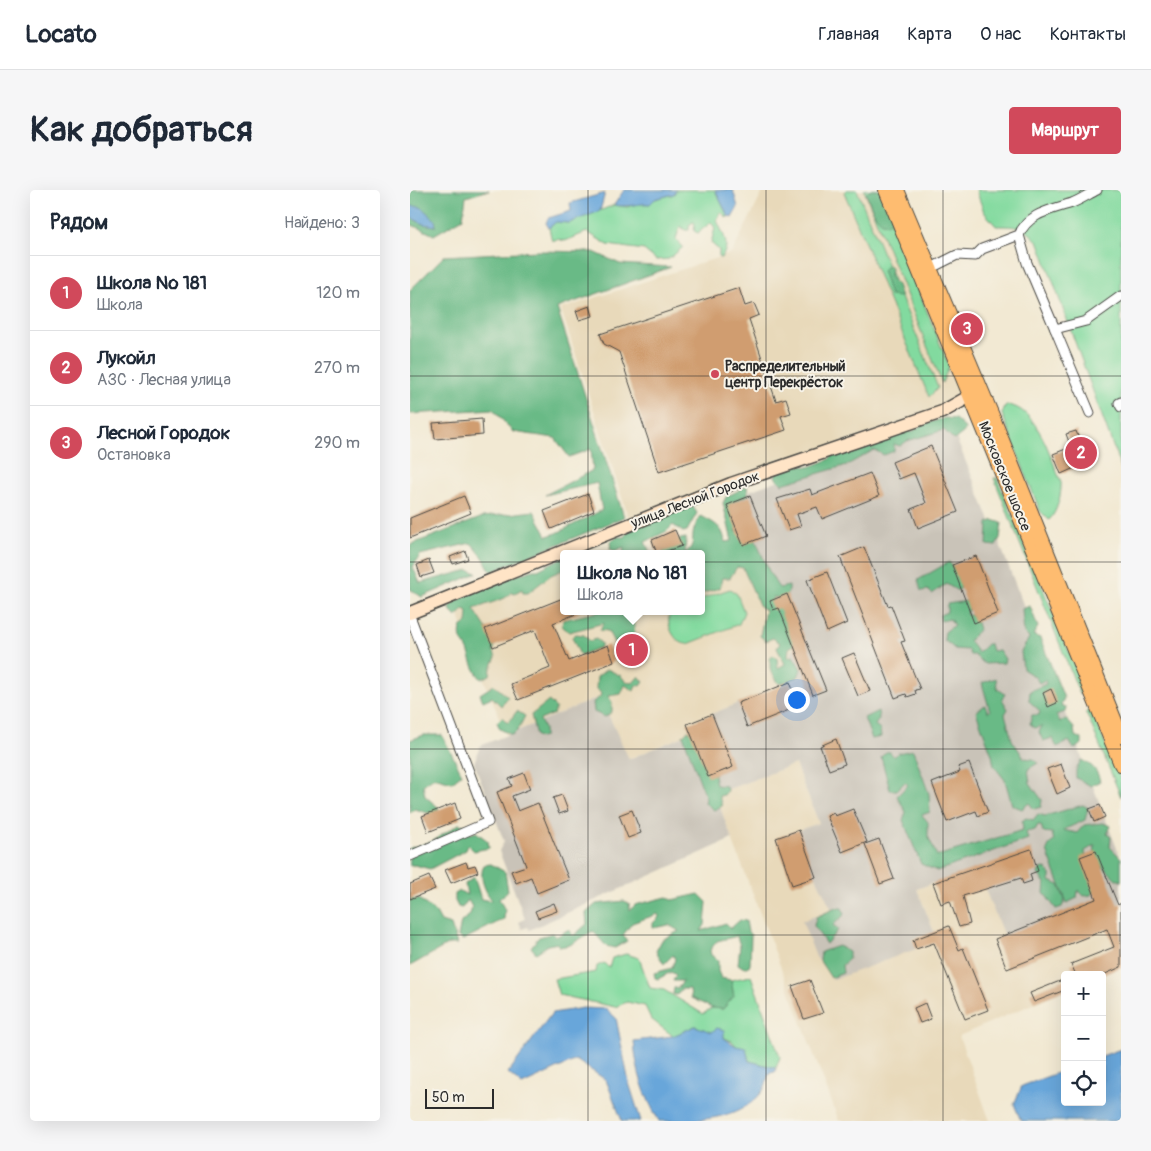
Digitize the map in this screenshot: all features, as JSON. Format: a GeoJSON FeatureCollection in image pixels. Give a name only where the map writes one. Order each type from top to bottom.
{"type":"FeatureCollection","features":[{"type":"Feature","properties":{"kind":"main road","name":"Московское шоссе"},"geometry":{"type":"LineString","coordinates":[[886,190],[975,390],[1121,736]]}},
{"type":"Feature","properties":{"kind":"main road","name":"Московское шоссе"},"geometry":{"type":"LineString","coordinates":[[897,190],[1121,764]]}},
{"type":"Feature","properties":{"kind":"street"},"geometry":{"type":"LineString","coordinates":[[1090,413],[1026,263],[1019,235],[1023,225],[1037,214],[1073,202],[1097,190]]}},
{"type":"Feature","properties":{"kind":"street"},"geometry":{"type":"LineString","coordinates":[[929,269],[957,255],[975,256],[982,249],[1019,235]]}},
{"type":"Feature","properties":{"kind":"street"},"geometry":{"type":"LineString","coordinates":[[1055,329],[1077,325],[1086,321],[1121,296]]}},
{"type":"Feature","properties":{"kind":"street","name":"улица Лесной Городок"},"geometry":{"type":"LineString","coordinates":[[569,550],[731,484],[942,412],[975,390]]}},
{"type":"Feature","properties":{"kind":"street","name":"улица Лесной Городок"},"geometry":{"type":"LineString","coordinates":[[410,615],[560,554]]}},
{"type":"Feature","properties":{"kind":"street"},"geometry":{"type":"LineString","coordinates":[[410,615],[488,822],[410,856]]}},
{"type":"Feature","properties":{"kind":"shaded area"},"geometry":{"type":"Polygon","coordinates":[[[764,190],[880,190],[960,386],[958,394],[943,407],[629,519],[561,309],[732,253],[764,190]]]}},
{"type":"Feature","properties":{"kind":"shaded area"},"geometry":{"type":"Polygon","coordinates":[[[943,419],[949,421],[1001,547],[1121,859],[1121,903],[1094,914],[1004,936],[979,875],[933,883],[917,889],[934,932],[912,939],[916,949],[833,980],[816,957],[802,921],[832,910],[816,877],[792,885],[776,838],[819,823],[795,764],[715,794],[732,839],[529,930],[528,927],[522,929],[519,922],[525,919],[499,851],[504,841],[474,763],[480,746],[600,697],[629,759],[691,733],[687,724],[800,678],[791,653],[794,647],[779,608],[773,610],[725,500],[943,419]]]}},
{"type":"Feature","properties":{"kind":"shaded area"},"geometry":{"type":"Polygon","coordinates":[[[743,545],[779,608],[794,648],[791,653],[800,678],[712,714],[691,733],[628,759],[600,697],[506,735],[456,609],[560,566],[560,615],[705,615],[705,562],[743,545]]]}},
{"type":"Feature","properties":{"kind":"shaded area"},"geometry":{"type":"Polygon","coordinates":[[[795,764],[819,823],[776,838],[792,885],[816,877],[833,910],[916,950],[912,939],[934,932],[917,889],[933,883],[979,875],[1121,903],[1121,967],[1106,973],[1106,971],[1061,971],[1061,992],[959,1036],[990,1121],[839,1121],[715,794],[795,764]]]}},
{"type":"Feature","properties":{"kind":"green space"},"geometry":{"type":"Polygon","coordinates":[[[410,190],[489,190],[466,197],[463,218],[434,235],[410,224],[410,217],[423,224],[436,226],[410,206],[410,190]]]}},
{"type":"Feature","properties":{"kind":"green space"},"geometry":{"type":"Polygon","coordinates":[[[676,190],[715,190],[728,216],[727,218],[721,212],[717,220],[726,244],[721,258],[719,258],[719,250],[711,243],[715,228],[711,222],[698,233],[694,231],[695,223],[693,222],[689,225],[689,230],[685,230],[680,226],[676,239],[683,247],[669,259],[656,260],[644,250],[608,245],[587,232],[565,241],[557,239],[552,241],[549,228],[556,222],[569,223],[614,205],[627,207],[639,203],[650,204],[655,199],[674,194],[676,190]]]}},
{"type":"Feature","properties":{"kind":"green space"},"geometry":{"type":"Polygon","coordinates":[[[846,190],[857,190],[938,388],[929,397],[844,192],[846,190]]]}},
{"type":"Feature","properties":{"kind":"green space"},"geometry":{"type":"Polygon","coordinates":[[[864,190],[878,190],[949,366],[942,383],[864,190]]]}},
{"type":"Feature","properties":{"kind":"green space"},"geometry":{"type":"Polygon","coordinates":[[[870,190],[882,190],[894,220],[887,224],[879,220],[866,194],[870,190]]]}},
{"type":"Feature","properties":{"kind":"green space"},"geometry":{"type":"Polygon","coordinates":[[[976,190],[1121,190],[1121,468],[1039,243],[1029,233],[1020,228],[996,226],[984,212],[976,190]]]}},
{"type":"Feature","properties":{"kind":"green space"},"geometry":{"type":"Polygon","coordinates":[[[538,251],[594,252],[620,264],[671,267],[557,308],[624,517],[491,572],[483,557],[471,543],[420,555],[413,567],[420,583],[469,570],[477,573],[422,597],[410,589],[410,546],[412,544],[483,517],[534,511],[547,536],[557,533],[602,510],[597,483],[545,495],[593,470],[591,449],[569,457],[555,438],[513,432],[493,409],[410,414],[410,290],[444,256],[538,251]]]}},
{"type":"Feature","properties":{"kind":"green space"},"geometry":{"type":"Polygon","coordinates":[[[889,265],[891,268],[890,277],[897,285],[901,297],[890,296],[882,270],[889,265]]]}},
{"type":"Feature","properties":{"kind":"green space"},"geometry":{"type":"Polygon","coordinates":[[[1006,405],[1017,408],[1026,414],[1034,424],[1041,435],[1061,482],[1058,502],[1049,520],[1040,511],[1002,414],[1006,405]]]}},
{"type":"Feature","properties":{"kind":"green space"},"geometry":{"type":"Polygon","coordinates":[[[945,418],[955,419],[965,428],[964,432],[954,440],[944,430],[907,441],[900,446],[894,444],[894,451],[884,455],[874,450],[847,465],[782,484],[775,477],[776,473],[787,463],[809,467],[828,460],[837,450],[859,447],[866,441],[873,442],[887,431],[894,436],[902,426],[912,432],[921,425],[945,418]]]}},
{"type":"Feature","properties":{"kind":"green space"},"geometry":{"type":"Polygon","coordinates":[[[994,478],[997,478],[1084,688],[1080,695],[994,478]]]}},
{"type":"Feature","properties":{"kind":"green space"},"geometry":{"type":"Polygon","coordinates":[[[747,486],[748,495],[732,502],[737,509],[740,519],[736,531],[753,535],[768,569],[779,588],[789,586],[789,591],[783,598],[773,597],[773,604],[780,603],[797,643],[789,648],[788,657],[793,656],[801,669],[798,677],[779,684],[770,669],[770,659],[773,655],[777,658],[778,668],[785,664],[777,648],[780,643],[773,638],[766,641],[760,636],[765,610],[760,607],[743,568],[737,567],[730,578],[722,578],[720,588],[705,593],[705,550],[689,550],[695,526],[701,516],[714,523],[720,529],[725,542],[732,541],[723,503],[726,497],[747,486]]]}},
{"type":"Feature","properties":{"kind":"green space"},"geometry":{"type":"Polygon","coordinates":[[[682,506],[693,507],[697,513],[687,531],[683,532],[673,525],[667,531],[645,542],[649,550],[624,550],[624,547],[617,550],[610,549],[611,541],[616,537],[625,537],[628,531],[682,506]]]}},
{"type":"Feature","properties":{"kind":"green space"},"geometry":{"type":"Polygon","coordinates":[[[993,520],[1002,523],[1000,538],[996,546],[987,545],[988,523],[993,520]]]}},
{"type":"Feature","properties":{"kind":"green space"},"geometry":{"type":"Polygon","coordinates":[[[686,538],[685,550],[664,550],[670,541],[686,538]]]}},
{"type":"Feature","properties":{"kind":"green space"},"geometry":{"type":"Polygon","coordinates":[[[560,559],[560,571],[551,575],[528,593],[523,593],[522,589],[515,593],[512,592],[505,598],[474,609],[496,643],[493,651],[496,657],[490,675],[481,679],[460,637],[461,627],[467,623],[468,613],[465,609],[456,617],[451,612],[450,607],[453,603],[485,585],[538,570],[560,559]]]}},
{"type":"Feature","properties":{"kind":"green space"},"geometry":{"type":"Polygon","coordinates":[[[949,562],[964,583],[958,591],[946,584],[932,594],[928,590],[921,591],[918,580],[949,562]]]}},
{"type":"Feature","properties":{"kind":"green space"},"geometry":{"type":"Polygon","coordinates":[[[730,589],[737,594],[744,612],[739,624],[688,644],[679,641],[675,638],[670,628],[670,615],[705,615],[705,598],[730,589]]]}},
{"type":"Feature","properties":{"kind":"green space"},"geometry":{"type":"Polygon","coordinates":[[[967,601],[971,605],[966,614],[975,617],[979,629],[969,641],[978,653],[987,644],[990,644],[992,651],[999,650],[1005,659],[1004,663],[985,664],[974,655],[970,655],[968,650],[955,649],[944,640],[945,632],[954,625],[950,619],[941,621],[940,615],[947,612],[947,604],[967,601]]]}},
{"type":"Feature","properties":{"kind":"green space"},"geometry":{"type":"Polygon","coordinates":[[[1030,606],[1038,627],[1033,635],[1040,638],[1064,698],[1061,706],[1066,707],[1065,712],[1056,715],[1060,722],[1066,719],[1074,728],[1075,736],[1082,739],[1082,744],[1074,749],[1069,741],[1057,747],[1052,738],[1043,741],[1039,732],[1042,726],[1035,728],[1030,724],[1032,715],[1039,715],[1040,711],[1029,701],[1030,691],[1046,684],[1045,680],[1039,683],[1035,677],[1023,669],[1021,652],[1029,638],[1024,633],[1022,609],[1030,606]]]}},
{"type":"Feature","properties":{"kind":"green space"},"geometry":{"type":"Polygon","coordinates":[[[584,615],[633,615],[635,636],[643,653],[641,660],[630,663],[622,658],[608,631],[600,630],[604,623],[569,632],[562,626],[563,620],[584,615]]]}},
{"type":"Feature","properties":{"kind":"green space"},"geometry":{"type":"Polygon","coordinates":[[[576,634],[584,635],[590,641],[596,639],[601,643],[601,647],[580,655],[572,637],[576,634]]]}},
{"type":"Feature","properties":{"kind":"green space"},"geometry":{"type":"Polygon","coordinates":[[[607,669],[621,676],[626,682],[633,683],[639,676],[644,682],[641,686],[636,685],[634,691],[625,685],[621,694],[608,696],[612,702],[612,712],[605,717],[594,712],[593,702],[600,697],[601,693],[596,689],[597,677],[607,669]]]}},
{"type":"Feature","properties":{"kind":"green space"},"geometry":{"type":"Polygon","coordinates":[[[996,678],[997,688],[1005,694],[1002,699],[1008,709],[1005,714],[1012,740],[1024,758],[1033,759],[1038,763],[1028,769],[1030,783],[1042,800],[1041,807],[1034,809],[1029,803],[1022,809],[1012,805],[1005,780],[994,766],[992,755],[976,712],[985,705],[988,712],[990,711],[982,683],[996,678]]]}},
{"type":"Feature","properties":{"kind":"green space"},"geometry":{"type":"Polygon","coordinates":[[[494,685],[508,697],[501,706],[492,697],[483,701],[480,694],[494,685]]]}},
{"type":"Feature","properties":{"kind":"green space"},"geometry":{"type":"Polygon","coordinates":[[[549,701],[556,708],[554,714],[540,720],[544,729],[544,737],[541,738],[536,736],[531,715],[549,701]]]}},
{"type":"Feature","properties":{"kind":"green space"},"geometry":{"type":"Polygon","coordinates":[[[1091,710],[1121,780],[1121,797],[1086,712],[1091,710]]]}},
{"type":"Feature","properties":{"kind":"green space"},"geometry":{"type":"Polygon","coordinates":[[[517,711],[525,716],[518,730],[512,735],[500,729],[497,722],[502,717],[508,723],[517,711]]]}},
{"type":"Feature","properties":{"kind":"green space"},"geometry":{"type":"Polygon","coordinates":[[[878,711],[879,719],[875,725],[880,729],[881,737],[872,739],[864,718],[878,711]]]}},
{"type":"Feature","properties":{"kind":"green space"},"geometry":{"type":"Polygon","coordinates":[[[687,731],[696,731],[713,769],[716,785],[726,786],[727,791],[724,795],[719,796],[722,806],[714,810],[705,803],[706,798],[683,735],[687,731]]]}},
{"type":"Feature","properties":{"kind":"green space"},"geometry":{"type":"Polygon","coordinates":[[[424,735],[442,735],[462,774],[452,782],[434,777],[423,785],[425,796],[439,808],[431,814],[415,809],[410,813],[410,740],[424,735]]]}},
{"type":"Feature","properties":{"kind":"green space"},"geometry":{"type":"Polygon","coordinates":[[[913,750],[929,794],[930,812],[922,815],[928,822],[928,836],[937,856],[1023,830],[1022,821],[1026,818],[1033,820],[1038,814],[1045,816],[1083,805],[1088,808],[1085,820],[1063,830],[1077,833],[1084,825],[1103,823],[1111,826],[1107,834],[1111,837],[1110,847],[1121,858],[1121,881],[1116,879],[1094,858],[1095,845],[1085,851],[1087,869],[1096,887],[1091,895],[1084,896],[1078,890],[1077,898],[1067,903],[1047,851],[1049,845],[1054,841],[1052,833],[1043,832],[1041,825],[1038,825],[1035,830],[1026,832],[1028,839],[937,871],[921,864],[903,820],[906,812],[897,796],[908,785],[905,782],[897,790],[890,790],[881,757],[886,752],[890,752],[894,757],[898,753],[913,750]]]}},
{"type":"Feature","properties":{"kind":"green space"},"geometry":{"type":"Polygon","coordinates":[[[1081,760],[1094,768],[1100,781],[1091,786],[1076,778],[1076,770],[1081,760]]]}},
{"type":"Feature","properties":{"kind":"green space"},"geometry":{"type":"Polygon","coordinates":[[[459,824],[468,826],[470,834],[476,832],[488,841],[489,848],[474,851],[468,845],[466,850],[430,869],[415,865],[410,866],[410,848],[431,842],[459,824]]]}},
{"type":"Feature","properties":{"kind":"green space"},"geometry":{"type":"Polygon","coordinates":[[[491,864],[505,872],[508,891],[499,899],[505,910],[504,919],[463,940],[458,937],[461,922],[470,915],[472,907],[468,900],[462,908],[458,907],[455,901],[455,894],[460,891],[467,895],[465,884],[474,877],[481,899],[491,901],[483,884],[482,870],[484,865],[491,864]]]}},
{"type":"Feature","properties":{"kind":"green space"},"geometry":{"type":"Polygon","coordinates":[[[1045,868],[1050,873],[1050,881],[1059,885],[1065,900],[1062,907],[1056,909],[1044,893],[1045,883],[1038,874],[1040,869],[1045,868]]]}},
{"type":"Feature","properties":{"kind":"green space"},"geometry":{"type":"Polygon","coordinates":[[[699,894],[707,902],[705,925],[701,931],[726,923],[730,929],[740,920],[746,921],[748,932],[751,935],[750,965],[744,968],[738,964],[740,946],[737,936],[717,941],[710,950],[711,955],[718,960],[718,971],[721,978],[731,980],[734,996],[723,1009],[712,1008],[691,998],[690,989],[681,989],[677,995],[673,994],[674,988],[679,987],[683,981],[673,981],[676,975],[671,972],[658,979],[655,978],[654,973],[672,968],[675,959],[673,955],[664,964],[656,951],[662,940],[679,931],[669,925],[653,928],[653,923],[659,917],[658,914],[632,923],[623,935],[627,941],[615,948],[606,946],[593,931],[570,945],[559,947],[558,943],[548,945],[536,953],[531,947],[539,937],[553,933],[556,937],[569,929],[573,936],[587,924],[586,913],[596,904],[624,901],[629,903],[630,910],[635,905],[667,897],[672,900],[699,894]]]}},
{"type":"Feature","properties":{"kind":"green space"},"geometry":{"type":"Polygon","coordinates":[[[419,899],[436,913],[441,922],[451,925],[457,944],[449,944],[410,966],[410,900],[419,899]]]}},
{"type":"Feature","properties":{"kind":"green space"},"geometry":{"type":"Polygon","coordinates":[[[836,908],[842,908],[845,914],[833,925],[838,930],[826,944],[814,926],[816,917],[836,908]]]}},
{"type":"Feature","properties":{"kind":"green space"},"geometry":{"type":"Polygon","coordinates":[[[838,946],[849,952],[849,959],[842,965],[843,973],[831,978],[820,961],[821,952],[838,946]]]}},
{"type":"Feature","properties":{"kind":"green space"},"geometry":{"type":"Polygon","coordinates":[[[626,954],[639,958],[650,988],[664,990],[703,1014],[712,1008],[723,1009],[733,996],[731,980],[751,976],[780,1057],[776,1068],[749,1061],[732,1041],[695,1026],[673,1036],[651,1019],[645,1006],[627,1002],[615,1007],[559,995],[554,979],[596,972],[597,966],[604,963],[609,968],[612,958],[626,954]]]}},
{"type":"Feature","properties":{"kind":"water"},"geometry":{"type":"Polygon","coordinates":[[[624,190],[676,190],[674,194],[655,199],[650,204],[614,205],[624,190]]]}},
{"type":"Feature","properties":{"kind":"water"},"geometry":{"type":"Polygon","coordinates":[[[715,190],[733,190],[738,207],[732,218],[728,216],[715,190]]]}},
{"type":"Feature","properties":{"kind":"water"},"geometry":{"type":"Polygon","coordinates":[[[605,193],[600,211],[569,223],[556,222],[549,228],[546,223],[548,218],[571,211],[570,203],[605,193]]]}},
{"type":"Feature","properties":{"kind":"water"},"geometry":{"type":"Polygon","coordinates":[[[410,206],[421,207],[435,220],[436,226],[423,224],[410,217],[410,206]]]}},
{"type":"Feature","properties":{"kind":"water"},"geometry":{"type":"Polygon","coordinates":[[[583,1008],[606,1009],[616,1018],[629,1083],[641,1121],[622,1121],[606,1080],[576,1060],[522,1085],[508,1073],[552,1013],[583,1008]]]}},
{"type":"Feature","properties":{"kind":"water"},"geometry":{"type":"Polygon","coordinates":[[[695,1026],[712,1032],[717,1028],[724,1030],[724,1038],[736,1046],[746,1048],[749,1061],[776,1068],[775,1072],[769,1073],[762,1092],[753,1102],[742,1109],[715,1117],[687,1121],[659,1121],[649,1102],[642,1082],[634,1041],[673,1036],[695,1026]]]}},
{"type":"Feature","properties":{"kind":"water"},"geometry":{"type":"Polygon","coordinates":[[[1121,1049],[1121,1121],[1021,1121],[1014,1104],[1022,1086],[1061,1071],[1061,1106],[1106,1106],[1106,1055],[1121,1049]]]}},
{"type":"Feature","properties":{"kind":"building"},"geometry":{"type":"Polygon","coordinates":[[[739,288],[745,306],[754,303],[759,315],[749,319],[776,401],[786,398],[791,413],[781,416],[786,430],[659,472],[619,352],[604,344],[600,334],[739,288]]]}},
{"type":"Feature","properties":{"kind":"building"},"geometry":{"type":"Polygon","coordinates":[[[590,306],[593,316],[579,320],[576,311],[590,306]]]}},
{"type":"Feature","properties":{"kind":"building"},"geometry":{"type":"Polygon","coordinates":[[[482,419],[483,435],[435,439],[433,423],[482,419]]]}},
{"type":"Feature","properties":{"kind":"building"},"geometry":{"type":"Polygon","coordinates":[[[1076,431],[1088,462],[1061,474],[1053,454],[1071,447],[1066,434],[1076,431]]]}},
{"type":"Feature","properties":{"kind":"building"},"geometry":{"type":"Polygon","coordinates":[[[931,446],[958,512],[918,528],[911,509],[926,503],[914,473],[899,479],[892,462],[931,446]]]}},
{"type":"Feature","properties":{"kind":"building"},"geometry":{"type":"Polygon","coordinates":[[[870,473],[879,496],[822,519],[817,507],[797,514],[801,526],[789,530],[777,499],[810,489],[812,495],[870,473]]]}},
{"type":"Feature","properties":{"kind":"building"},"geometry":{"type":"Polygon","coordinates":[[[588,494],[594,511],[551,529],[544,511],[588,494]]]}},
{"type":"Feature","properties":{"kind":"building"},"geometry":{"type":"Polygon","coordinates":[[[464,496],[471,513],[410,538],[410,518],[464,496]]]}},
{"type":"Feature","properties":{"kind":"building"},"geometry":{"type":"Polygon","coordinates":[[[750,496],[766,536],[743,545],[727,505],[750,496]]]}},
{"type":"Feature","properties":{"kind":"building"},"geometry":{"type":"Polygon","coordinates":[[[675,530],[682,546],[670,550],[656,550],[652,540],[675,530]]]}},
{"type":"Feature","properties":{"kind":"building"},"geometry":{"type":"Polygon","coordinates":[[[864,547],[888,606],[891,605],[905,641],[901,642],[920,689],[915,690],[916,694],[907,697],[906,694],[895,698],[840,557],[864,547]]]}},
{"type":"Feature","properties":{"kind":"building"},"geometry":{"type":"Polygon","coordinates":[[[465,551],[468,559],[453,564],[450,557],[465,551]]]}},
{"type":"Feature","properties":{"kind":"building"},"geometry":{"type":"Polygon","coordinates":[[[976,556],[998,613],[974,623],[952,565],[976,556]]]}},
{"type":"Feature","properties":{"kind":"building"},"geometry":{"type":"Polygon","coordinates":[[[429,560],[434,573],[421,577],[417,565],[429,560]]]}},
{"type":"Feature","properties":{"kind":"building"},"geometry":{"type":"Polygon","coordinates":[[[827,572],[847,623],[827,632],[807,580],[827,572]]]}},
{"type":"Feature","properties":{"kind":"building"},"geometry":{"type":"Polygon","coordinates":[[[787,594],[826,690],[813,695],[779,608],[773,610],[770,601],[787,594]]]}},
{"type":"Feature","properties":{"kind":"building"},"geometry":{"type":"Polygon","coordinates":[[[560,599],[560,615],[573,615],[553,623],[569,661],[608,645],[614,662],[518,700],[511,684],[550,668],[535,630],[493,647],[485,629],[560,599]]]}},
{"type":"Feature","properties":{"kind":"building"},"geometry":{"type":"Polygon","coordinates":[[[854,653],[870,691],[858,696],[842,658],[854,653]]]}},
{"type":"Feature","properties":{"kind":"building"},"geometry":{"type":"Polygon","coordinates":[[[790,682],[799,706],[747,727],[738,703],[790,682]]]}},
{"type":"Feature","properties":{"kind":"building"},"geometry":{"type":"Polygon","coordinates":[[[1051,689],[1057,703],[1048,707],[1043,693],[1051,689]]]}},
{"type":"Feature","properties":{"kind":"building"},"geometry":{"type":"Polygon","coordinates":[[[712,714],[733,767],[708,777],[687,724],[712,714]]]}},
{"type":"Feature","properties":{"kind":"building"},"geometry":{"type":"Polygon","coordinates":[[[836,739],[845,764],[829,770],[820,746],[836,739]]]}},
{"type":"Feature","properties":{"kind":"building"},"geometry":{"type":"Polygon","coordinates":[[[969,763],[988,812],[978,816],[976,811],[947,822],[932,783],[960,772],[958,767],[969,763]]]}},
{"type":"Feature","properties":{"kind":"building"},"geometry":{"type":"Polygon","coordinates":[[[1061,764],[1070,788],[1057,794],[1047,769],[1061,764]]]}},
{"type":"Feature","properties":{"kind":"building"},"geometry":{"type":"Polygon","coordinates":[[[524,773],[530,789],[512,796],[518,811],[538,803],[569,880],[537,893],[531,877],[516,883],[511,871],[526,866],[497,792],[512,786],[509,779],[524,773]]]}},
{"type":"Feature","properties":{"kind":"building"},"geometry":{"type":"Polygon","coordinates":[[[562,795],[568,811],[559,814],[553,798],[562,795]]]}},
{"type":"Feature","properties":{"kind":"building"},"geometry":{"type":"Polygon","coordinates":[[[455,803],[460,819],[428,832],[422,816],[455,803]]]}},
{"type":"Feature","properties":{"kind":"building"},"geometry":{"type":"Polygon","coordinates":[[[1100,805],[1105,817],[1094,822],[1089,809],[1100,805]]]}},
{"type":"Feature","properties":{"kind":"building"},"geometry":{"type":"Polygon","coordinates":[[[853,809],[867,842],[842,852],[827,816],[834,813],[835,816],[853,809]]]}},
{"type":"Feature","properties":{"kind":"building"},"geometry":{"type":"Polygon","coordinates":[[[632,810],[641,833],[628,838],[619,815],[632,810]]]}},
{"type":"Feature","properties":{"kind":"building"},"geometry":{"type":"Polygon","coordinates":[[[799,830],[816,877],[792,885],[776,838],[799,830]]]}},
{"type":"Feature","properties":{"kind":"building"},"geometry":{"type":"Polygon","coordinates":[[[879,839],[894,879],[880,884],[865,844],[879,839]]]}},
{"type":"Feature","properties":{"kind":"building"},"geometry":{"type":"Polygon","coordinates":[[[1031,849],[1038,871],[1030,874],[1032,881],[1023,884],[1021,878],[963,896],[970,924],[959,927],[950,901],[941,904],[933,883],[1031,849]]]}},
{"type":"Feature","properties":{"kind":"building"},"geometry":{"type":"Polygon","coordinates":[[[1096,851],[1118,905],[1121,903],[1121,967],[1106,974],[1106,971],[1074,971],[1071,964],[1114,947],[1107,929],[1007,969],[995,939],[1096,899],[1080,857],[1096,851]]]}},
{"type":"Feature","properties":{"kind":"building"},"geometry":{"type":"Polygon","coordinates":[[[466,862],[468,867],[475,865],[478,872],[451,883],[445,870],[466,862]]]}},
{"type":"Feature","properties":{"kind":"building"},"geometry":{"type":"Polygon","coordinates":[[[429,876],[435,889],[410,899],[410,884],[429,876]]]}},
{"type":"Feature","properties":{"kind":"building"},"geometry":{"type":"Polygon","coordinates":[[[554,903],[557,911],[538,918],[535,911],[554,903]]]}},
{"type":"Feature","properties":{"kind":"building"},"geometry":{"type":"Polygon","coordinates":[[[949,926],[959,950],[963,948],[988,1010],[965,1019],[934,943],[916,949],[913,940],[949,926]]]}},
{"type":"Feature","properties":{"kind":"building"},"geometry":{"type":"Polygon","coordinates":[[[810,980],[823,1013],[804,1019],[792,986],[810,980]]]}},
{"type":"Feature","properties":{"kind":"building"},"geometry":{"type":"Polygon","coordinates":[[[1061,981],[1061,992],[1034,1002],[1030,993],[1061,981]]]}},
{"type":"Feature","properties":{"kind":"building"},"geometry":{"type":"Polygon","coordinates":[[[925,1003],[931,1019],[920,1023],[914,1008],[925,1003]]]}},
{"type":"Feature","properties":{"kind":"place","name":"Лесной Городок"},"geometry":{"type":"Point","coordinates":[967,329]}},
{"type":"Feature","properties":{"kind":"place","name":"Распределительный центр Перекрёсток"},"geometry":{"type":"Point","coordinates":[715,374]}},
{"type":"Feature","properties":{"kind":"place","name":"Лукойл"},"geometry":{"type":"Point","coordinates":[1081,453]}},
{"type":"Feature","properties":{"kind":"place","name":"Школа № 181"},"geometry":{"type":"Point","coordinates":[632,650]}}]}
